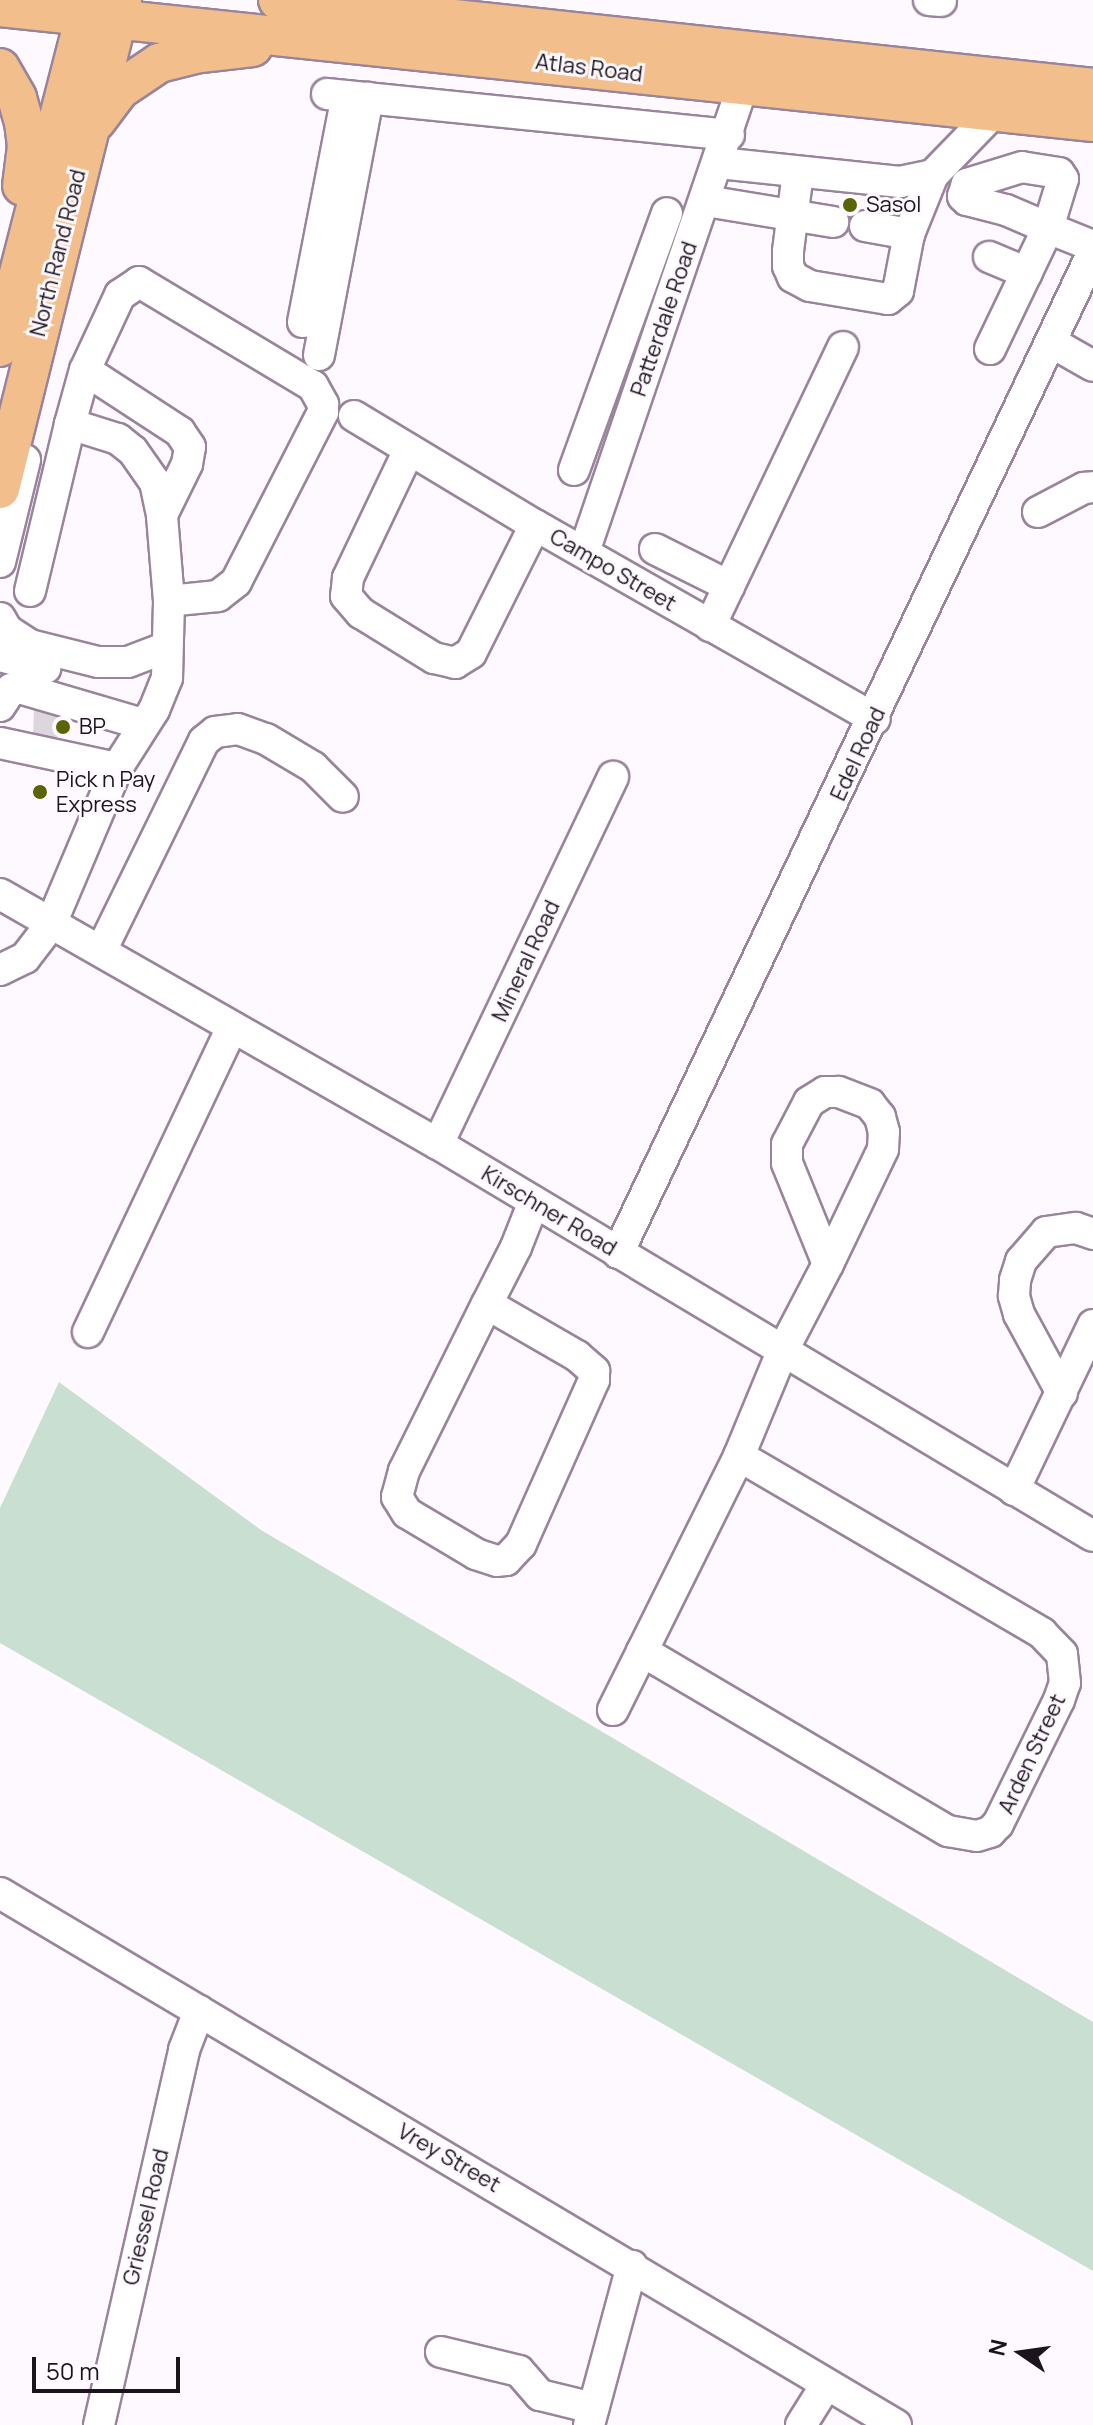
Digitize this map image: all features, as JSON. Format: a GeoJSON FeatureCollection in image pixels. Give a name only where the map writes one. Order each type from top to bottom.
{"type":"FeatureCollection","features":[{"type":"Feature","properties":{"kind":"main road","name":"Atlas Road"},"geometry":{"type":"LineString","coordinates":[[278,0],[333,15],[743,86],[1093,122]]}},
{"type":"Feature","properties":{"kind":"main road","name":"Atlas Road"},"geometry":{"type":"LineString","coordinates":[[0,7],[333,15],[1093,88]]}},
{"type":"Feature","properties":{"kind":"main road","name":"North Rand Road"},"geometry":{"type":"LineString","coordinates":[[0,489],[86,138],[103,8]]}},
{"type":"Feature","properties":{"kind":"main road","name":"North Rand Road"},"geometry":{"type":"LineString","coordinates":[[2,339],[35,199],[103,8]]}},
{"type":"Feature","properties":{"kind":"main road"},"geometry":{"type":"LineString","coordinates":[[86,138],[119,90],[159,63],[333,15]]}},
{"type":"Feature","properties":{"kind":"main road"},"geometry":{"type":"LineString","coordinates":[[0,68],[17,98],[27,146],[2,339]]}},
{"type":"Feature","properties":{"kind":"street","name":"Patterdale Road"},"geometry":{"type":"LineString","coordinates":[[584,552],[743,86]]}},
{"type":"Feature","properties":{"kind":"street"},"geometry":{"type":"LineString","coordinates":[[347,96],[724,149],[798,172],[900,182],[933,175]]}},
{"type":"Feature","properties":{"kind":"street"},"geometry":{"type":"LineString","coordinates":[[303,322],[347,96]]}},
{"type":"Feature","properties":{"kind":"street"},"geometry":{"type":"LineString","coordinates":[[319,355],[347,96]]}},
{"type":"Feature","properties":{"kind":"street"},"geometry":{"type":"LineString","coordinates":[[798,172],[788,266],[793,277],[810,286],[888,299],[898,291],[909,234],[933,175],[994,112]]}},
{"type":"Feature","properties":{"kind":"street"},"geometry":{"type":"LineString","coordinates":[[0,562],[65,281],[72,195]]}},
{"type":"Feature","properties":{"kind":"street"},"geometry":{"type":"LineString","coordinates":[[706,201],[833,222]]}},
{"type":"Feature","properties":{"kind":"street"},"geometry":{"type":"LineString","coordinates":[[574,470],[667,213]]}},
{"type":"Feature","properties":{"kind":"street"},"geometry":{"type":"LineString","coordinates":[[865,226],[909,234]]}},
{"type":"Feature","properties":{"kind":"street"},"geometry":{"type":"LineString","coordinates":[[990,349],[1048,228],[1093,246]]}},
{"type":"Feature","properties":{"kind":"street"},"geometry":{"type":"LineString","coordinates":[[654,245],[686,256]]}},
{"type":"Feature","properties":{"kind":"street","name":"Edel Road"},"geometry":{"type":"LineString","coordinates":[[618,1253],[875,719],[1093,252]]}},
{"type":"Feature","properties":{"kind":"street"},"geometry":{"type":"LineString","coordinates":[[989,257],[1027,273]]}},
{"type":"Feature","properties":{"kind":"street"},"geometry":{"type":"LineString","coordinates":[[30,591],[85,370],[120,295],[142,282],[319,392],[323,412],[236,582],[218,596],[169,601]]}},
{"type":"Feature","properties":{"kind":"street"},"geometry":{"type":"LineString","coordinates":[[1051,342],[1093,366]]}},
{"type":"Feature","properties":{"kind":"street"},"geometry":{"type":"LineString","coordinates":[[710,626],[843,347]]}},
{"type":"Feature","properties":{"kind":"street"},"geometry":{"type":"LineString","coordinates":[[85,370],[186,439],[191,453],[162,515]]}},
{"type":"Feature","properties":{"kind":"street","name":"Campo Street"},"geometry":{"type":"LineString","coordinates":[[354,416],[535,525],[875,719]]}},
{"type":"Feature","properties":{"kind":"street"},"geometry":{"type":"LineString","coordinates":[[0,970],[25,958],[51,924],[117,768],[162,692],[167,656],[169,601],[162,515],[155,482],[133,451],[118,439],[70,424]]}},
{"type":"Feature","properties":{"kind":"street"},"geometry":{"type":"LineString","coordinates":[[409,450],[348,578],[346,596],[361,613],[434,658],[455,663],[471,653],[535,525]]}},
{"type":"Feature","properties":{"kind":"street"},"geometry":{"type":"LineString","coordinates":[[1038,512],[1084,488],[1093,487]]}},
{"type":"Feature","properties":{"kind":"street"},"geometry":{"type":"LineString","coordinates":[[655,549],[729,586]]}},
{"type":"Feature","properties":{"kind":"street"},"geometry":{"type":"LineString","coordinates":[[0,618],[16,637],[48,702]]}},
{"type":"Feature","properties":{"kind":"street"},"geometry":{"type":"LineString","coordinates":[[0,656],[117,768]]}},
{"type":"Feature","properties":{"kind":"street"},"geometry":{"type":"LineString","coordinates":[[0,743],[76,678],[104,681],[167,656]]}},
{"type":"Feature","properties":{"kind":"street"},"geometry":{"type":"LineString","coordinates":[[0,706],[11,689],[48,702],[143,724]]}},
{"type":"Feature","properties":{"kind":"street"},"geometry":{"type":"LineString","coordinates":[[101,951],[204,741],[215,732],[238,729],[266,739],[313,767],[343,797]]}},
{"type":"Feature","properties":{"kind":"street","name":"Mineral Road"},"geometry":{"type":"LineString","coordinates":[[438,1144],[613,777]]}},
{"type":"Feature","properties":{"kind":"street","name":"Kirschner Road"},"geometry":{"type":"LineString","coordinates":[[0,894],[438,1144],[533,1204],[1093,1536]]}},
{"type":"Feature","properties":{"kind":"street"},"geometry":{"type":"LineString","coordinates":[[88,1332],[232,1027]]}},
{"type":"Feature","properties":{"kind":"street"},"geometry":{"type":"LineString","coordinates":[[613,1710],[739,1456],[782,1352],[828,1264],[883,1149],[884,1132],[880,1117],[870,1104],[838,1092],[825,1092],[809,1102],[787,1144],[787,1163],[828,1264]]}},
{"type":"Feature","properties":{"kind":"street"},"geometry":{"type":"LineString","coordinates":[[487,1304],[577,1356],[594,1371],[594,1380],[521,1544],[506,1560],[497,1561],[476,1554],[407,1513],[397,1497],[404,1471],[533,1204]]}},
{"type":"Feature","properties":{"kind":"street"},"geometry":{"type":"LineString","coordinates":[[1062,1393],[1019,1314],[1014,1296],[1015,1280],[1021,1261],[1046,1232],[1076,1228],[1093,1234]]}},
{"type":"Feature","properties":{"kind":"street"},"geometry":{"type":"LineString","coordinates":[[1014,1490],[1093,1325]]}},
{"type":"Feature","properties":{"kind":"street","name":"Arden Street"},"geometry":{"type":"LineString","coordinates":[[642,1651],[948,1831],[977,1836],[990,1832],[998,1824],[1059,1700],[1065,1683],[1062,1654],[1042,1633],[739,1456]]}},
{"type":"Feature","properties":{"kind":"street","name":"Vrey Street"},"geometry":{"type":"LineString","coordinates":[[0,1893],[896,2425]]}},
{"type":"Feature","properties":{"kind":"street","name":"Griessel Road"},"geometry":{"type":"LineString","coordinates":[[99,2425],[184,2050],[199,2011]]}},
{"type":"Feature","properties":{"kind":"street"},"geometry":{"type":"LineString","coordinates":[[441,2352],[519,2371],[540,2395],[591,2417],[632,2266]]}},
{"type":"Feature","properties":{"kind":"street"},"geometry":{"type":"LineString","coordinates":[[801,2425],[826,2385]]}},
{"type":"Feature","properties":{"kind":"green space"},"geometry":{"type":"Polygon","coordinates":[[[59,1382],[261,1530],[1093,2022],[1093,2271],[0,1643],[0,1508],[59,1382]]]}},
{"type":"Feature","properties":{"kind":"tunnel"},"geometry":{"type":"LineString","coordinates":[[48,737],[49,707]]}},
{"type":"Feature","properties":{"kind":"place","name":"Sasol"},"geometry":{"type":"Point","coordinates":[850,205]}},
{"type":"Feature","properties":{"kind":"place","name":"BP"},"geometry":{"type":"Point","coordinates":[63,727]}},
{"type":"Feature","properties":{"kind":"place","name":"Pick n Pay Express"},"geometry":{"type":"Point","coordinates":[40,792]}}]}
